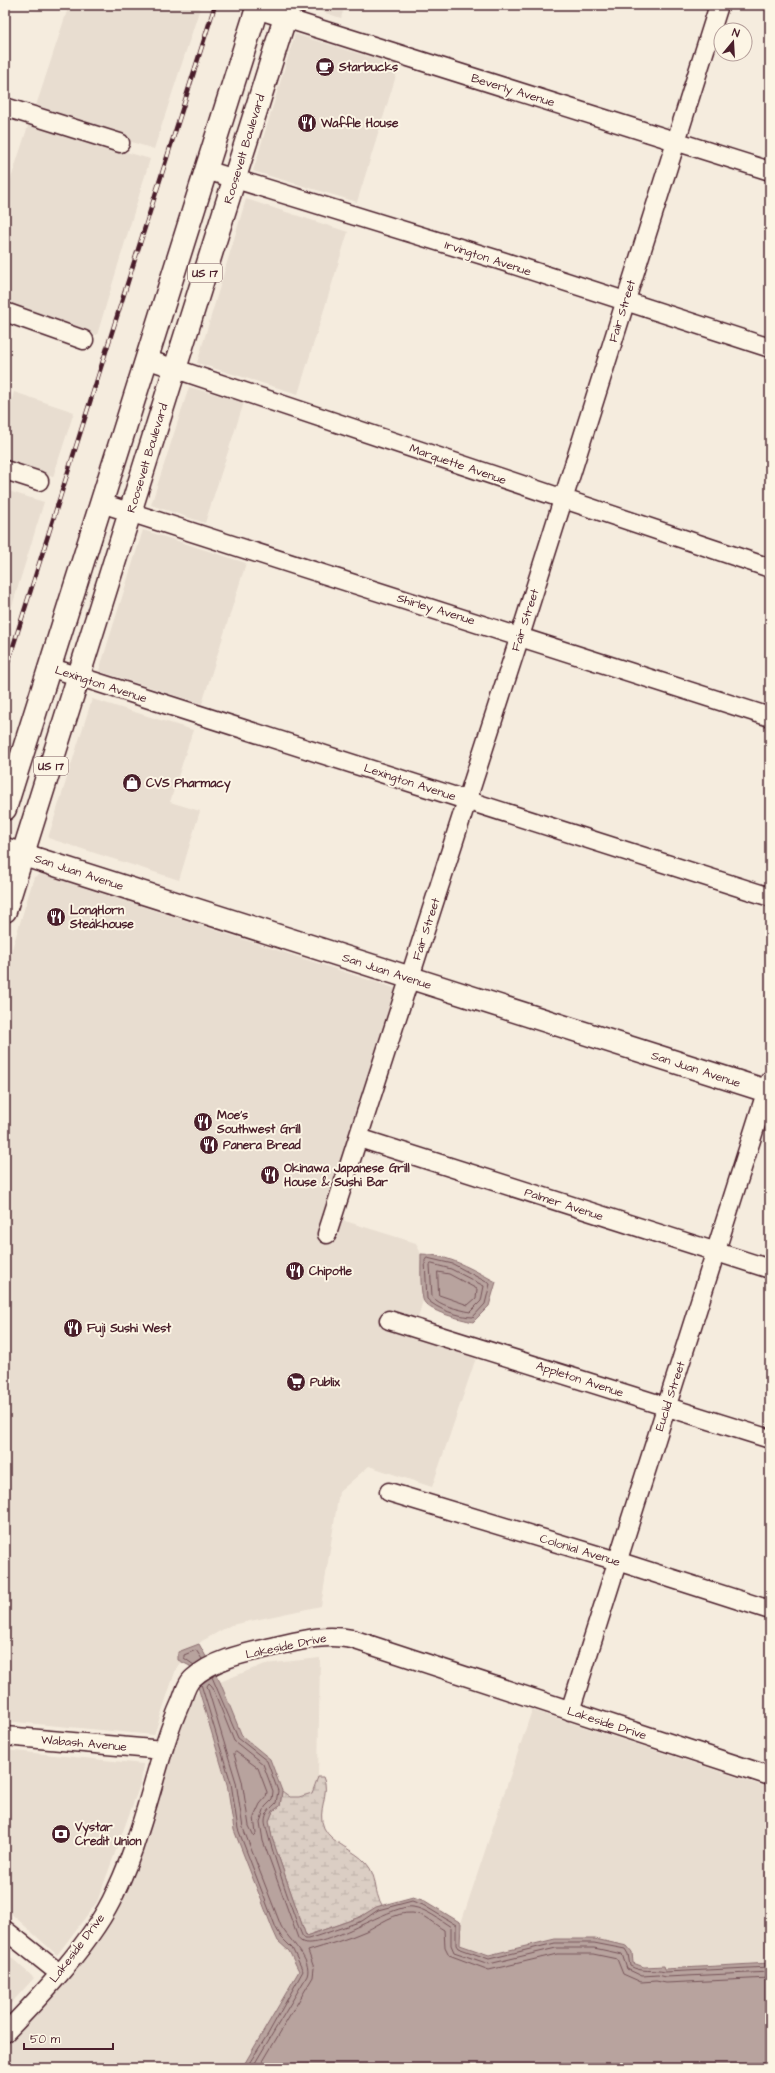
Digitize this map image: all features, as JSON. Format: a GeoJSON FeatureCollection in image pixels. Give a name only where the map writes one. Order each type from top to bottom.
{"type":"FeatureCollection","features":[{"type":"Feature","properties":{"kind":"main road","name":"US 17"},"geometry":{"type":"LineString","coordinates":[[5,809],[257,7]]}},
{"type":"Feature","properties":{"kind":"main road","name":"Roosevelt Boulevard"},"geometry":{"type":"LineString","coordinates":[[5,911],[14,852],[78,677],[287,12]]}},
{"type":"Feature","properties":{"kind":"main road","name":"San Juan Avenue"},"geometry":{"type":"LineString","coordinates":[[14,852],[410,978],[769,1088]]}},
{"type":"Feature","properties":{"kind":"street","name":"Fair Street"},"geometry":{"type":"LineString","coordinates":[[327,1234],[520,636],[719,5]]}},
{"type":"Feature","properties":{"kind":"street","name":"Beverly Avenue"},"geometry":{"type":"LineString","coordinates":[[257,7],[287,12],[675,141],[770,171]]}},
{"type":"Feature","properties":{"kind":"street"},"geometry":{"type":"LineString","coordinates":[[5,107],[120,143]]}},
{"type":"Feature","properties":{"kind":"street","name":"Irvington Avenue"},"geometry":{"type":"LineString","coordinates":[[206,170],[770,348]]}},
{"type":"Feature","properties":{"kind":"street"},"geometry":{"type":"LineString","coordinates":[[5,312],[84,340]]}},
{"type":"Feature","properties":{"kind":"street","name":"Marquette Avenue"},"geometry":{"type":"LineString","coordinates":[[146,359],[563,500],[770,568]]}},
{"type":"Feature","properties":{"kind":"street"},"geometry":{"type":"LineString","coordinates":[[5,470],[39,481]]}},
{"type":"Feature","properties":{"kind":"street","name":"Shirley Avenue"},"geometry":{"type":"LineString","coordinates":[[101,503],[770,716]]}},
{"type":"Feature","properties":{"kind":"street","name":"Lexington Avenue"},"geometry":{"type":"LineString","coordinates":[[49,667],[770,897]]}},
{"type":"Feature","properties":{"kind":"street","name":"Euclid Street"},"geometry":{"type":"LineString","coordinates":[[570,1711],[666,1406],[769,1088]]}},
{"type":"Feature","properties":{"kind":"street","name":"Palmer Avenue"},"geometry":{"type":"LineString","coordinates":[[359,1138],[770,1269]]}},
{"type":"Feature","properties":{"kind":"street","name":"Appleton Avenue"},"geometry":{"type":"LineString","coordinates":[[389,1320],[770,1440]]}},
{"type":"Feature","properties":{"kind":"street","name":"Colonial Avenue"},"geometry":{"type":"LineString","coordinates":[[389,1492],[617,1561],[770,1610]]}},
{"type":"Feature","properties":{"kind":"street","name":"Lakeside Drive"},"geometry":{"type":"LineString","coordinates":[[5,2033],[59,1973],[98,1923],[114,1895],[139,1834],[163,1750],[174,1717],[189,1683],[213,1666],[250,1652],[318,1637],[337,1636],[352,1639],[770,1776]]}},
{"type":"Feature","properties":{"kind":"street","name":"Wabash Avenue"},"geometry":{"type":"LineString","coordinates":[[5,1736],[163,1750]]}},
{"type":"Feature","properties":{"kind":"street"},"geometry":{"type":"LineString","coordinates":[[5,1930],[59,1973]]}},
{"type":"Feature","properties":{"kind":"shaded area"},"geometry":{"type":"Polygon","coordinates":[[[69,5],[201,5],[154,149],[34,112],[69,5]]]}},
{"type":"Feature","properties":{"kind":"shaded area"},"geometry":{"type":"Polygon","coordinates":[[[308,5],[345,5],[341,18],[307,7],[308,5]]]}},
{"type":"Feature","properties":{"kind":"shaded area"},"geometry":{"type":"Polygon","coordinates":[[[295,34],[399,66],[357,202],[253,171],[295,34]]]}},
{"type":"Feature","properties":{"kind":"shaded area"},"geometry":{"type":"Polygon","coordinates":[[[29,123],[150,159],[97,335],[5,304],[5,197],[29,123]]]}},
{"type":"Feature","properties":{"kind":"shaded area"},"geometry":{"type":"Polygon","coordinates":[[[246,199],[348,232],[298,394],[197,363],[246,199]]]}},
{"type":"Feature","properties":{"kind":"shaded area"},"geometry":{"type":"Polygon","coordinates":[[[189,387],[244,402],[205,523],[151,505],[189,387]]]}},
{"type":"Feature","properties":{"kind":"shaded area"},"geometry":{"type":"Polygon","coordinates":[[[14,392],[74,412],[53,477],[5,462],[5,423],[14,392]]]}},
{"type":"Feature","properties":{"kind":"shaded area"},"geometry":{"type":"Polygon","coordinates":[[[5,490],[44,502],[5,629],[5,490]]]}},
{"type":"Feature","properties":{"kind":"shaded area"},"geometry":{"type":"Polygon","coordinates":[[[143,530],[246,563],[202,704],[99,671],[143,530]]]}},
{"type":"Feature","properties":{"kind":"shaded area"},"geometry":{"type":"Polygon","coordinates":[[[92,699],[193,730],[170,802],[200,811],[179,880],[48,838],[92,699]]]}},
{"type":"Feature","properties":{"kind":"shaded area"},"geometry":{"type":"Polygon","coordinates":[[[42,874],[397,989],[331,1202],[345,1221],[416,1243],[421,1254],[423,1300],[413,1336],[476,1358],[432,1487],[369,1466],[339,1492],[321,1606],[231,1625],[202,1641],[184,1655],[175,1672],[154,1735],[5,1721],[5,972],[34,877],[42,874]]]}},
{"type":"Feature","properties":{"kind":"shaded area"},"geometry":{"type":"Polygon","coordinates":[[[320,1658],[318,1777],[312,1793],[299,1797],[290,1797],[282,1791],[270,1759],[242,1736],[220,1682],[265,1664],[320,1658]]]}},
{"type":"Feature","properties":{"kind":"shaded area"},"geometry":{"type":"Polygon","coordinates":[[[199,1690],[227,1784],[247,1862],[258,1895],[278,1941],[289,1950],[299,1971],[242,2068],[5,2068],[5,2042],[100,1939],[130,1886],[188,1704],[199,1690]]]}},
{"type":"Feature","properties":{"kind":"shaded area"},"geometry":{"type":"Polygon","coordinates":[[[532,1710],[770,1788],[770,1963],[664,1969],[664,1966],[644,1967],[633,1963],[632,1952],[555,1939],[489,1955],[460,1945],[461,1923],[532,1710]]]}},
{"type":"Feature","properties":{"kind":"shaded area"},"geometry":{"type":"Polygon","coordinates":[[[5,1750],[143,1764],[141,1782],[97,1902],[57,1955],[5,1908],[5,1750]]]}},
{"type":"Feature","properties":{"kind":"shaded area"},"geometry":{"type":"Polygon","coordinates":[[[5,1952],[34,1978],[5,2010],[5,1952]]]}},
{"type":"Feature","properties":{"kind":"green space"},"geometry":{"type":"Polygon","coordinates":[[[318,1777],[323,1777],[325,1783],[322,1815],[324,1828],[332,1838],[356,1854],[370,1868],[374,1878],[377,1894],[382,1905],[360,1917],[306,1936],[272,1838],[269,1821],[273,1811],[280,1806],[282,1791],[290,1797],[299,1797],[312,1793],[318,1777]]]}},
{"type":"Feature","properties":{"kind":"water"},"geometry":{"type":"Polygon","coordinates":[[[421,1254],[451,1260],[496,1282],[489,1306],[473,1322],[437,1311],[426,1304],[423,1299],[421,1288],[421,1254]]]}},
{"type":"Feature","properties":{"kind":"water"},"geometry":{"type":"Polygon","coordinates":[[[199,1644],[220,1682],[242,1736],[270,1759],[282,1791],[280,1806],[273,1811],[269,1821],[272,1838],[306,1936],[360,1917],[376,1907],[413,1897],[425,1901],[461,1923],[460,1945],[489,1955],[555,1939],[595,1939],[627,1946],[632,1952],[633,1963],[644,1967],[664,1966],[665,1969],[770,1963],[770,2068],[242,2068],[299,1971],[289,1951],[278,1941],[234,1830],[227,1784],[199,1690],[190,1666],[178,1660],[178,1652],[199,1644]]]}},
{"type":"Feature","properties":{"kind":"railway"},"geometry":{"type":"LineString","coordinates":[[5,672],[215,5]]}},
{"type":"Feature","properties":{"kind":"place","name":"Starbucks"},"geometry":{"type":"Point","coordinates":[325,67]}},
{"type":"Feature","properties":{"kind":"place","name":"Waffle House"},"geometry":{"type":"Point","coordinates":[307,123]}},
{"type":"Feature","properties":{"kind":"place","name":"CVS Pharmacy"},"geometry":{"type":"Point","coordinates":[132,783]}},
{"type":"Feature","properties":{"kind":"place","name":"LongHorn Steakhouse"},"geometry":{"type":"Point","coordinates":[56,917]}},
{"type":"Feature","properties":{"kind":"place","name":"Moe's Southwest Grill"},"geometry":{"type":"Point","coordinates":[203,1122]}},
{"type":"Feature","properties":{"kind":"place","name":"Panera Bread"},"geometry":{"type":"Point","coordinates":[209,1145]}},
{"type":"Feature","properties":{"kind":"place","name":"Okinawa Japanese Grill House & Sushi Bar"},"geometry":{"type":"Point","coordinates":[270,1175]}},
{"type":"Feature","properties":{"kind":"place","name":"Chipotle"},"geometry":{"type":"Point","coordinates":[295,1271]}},
{"type":"Feature","properties":{"kind":"place","name":"Fuji Sushi West"},"geometry":{"type":"Point","coordinates":[73,1328]}},
{"type":"Feature","properties":{"kind":"place","name":"Publix"},"geometry":{"type":"Point","coordinates":[296,1382]}},
{"type":"Feature","properties":{"kind":"place","name":"Vystar Credit Union"},"geometry":{"type":"Point","coordinates":[61,1834]}}]}
